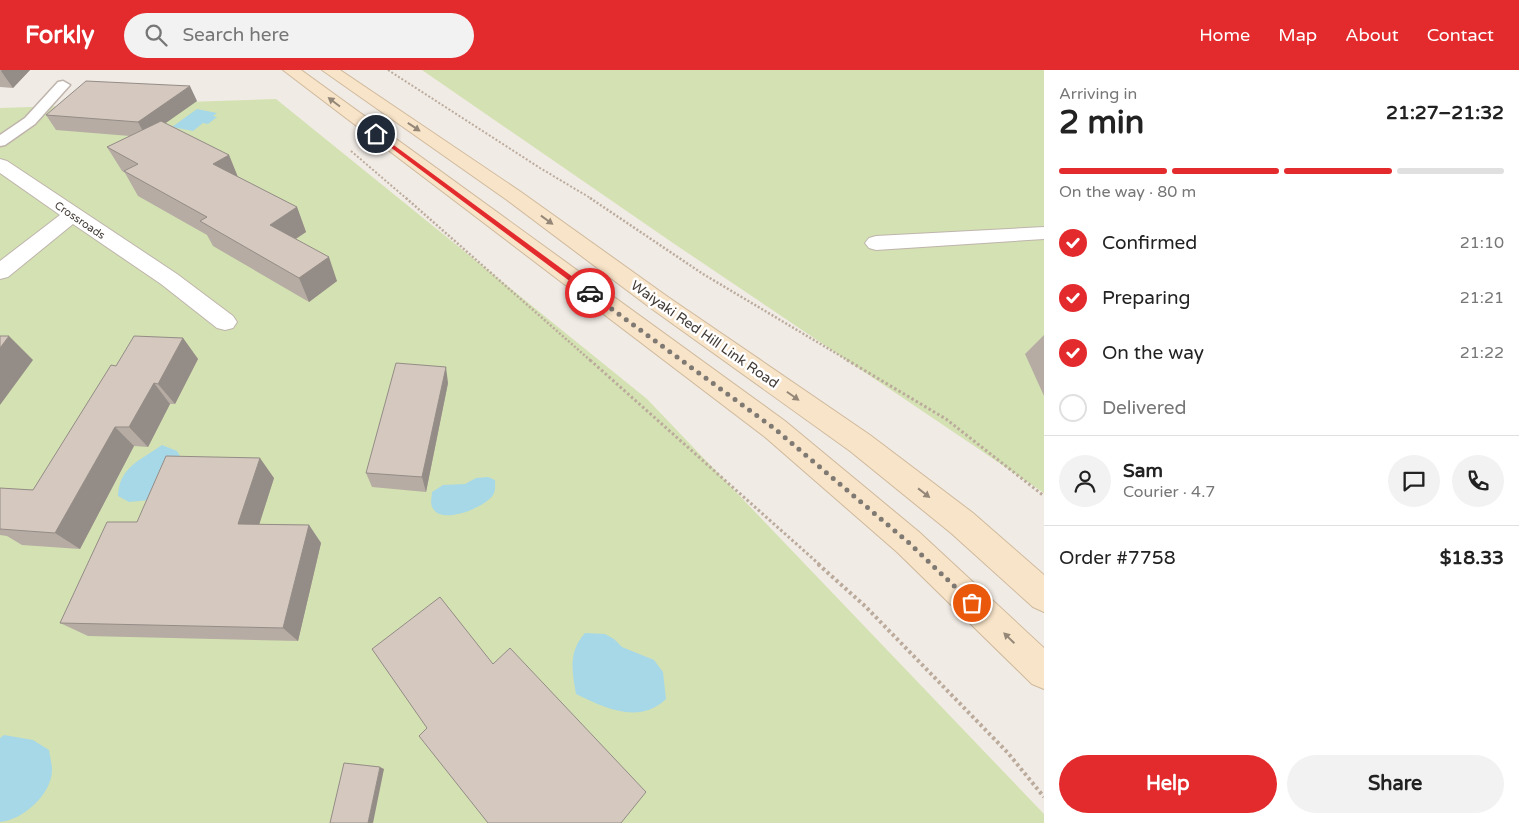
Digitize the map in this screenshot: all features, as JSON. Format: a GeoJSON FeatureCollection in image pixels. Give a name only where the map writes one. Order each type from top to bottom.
{"type":"FeatureCollection","features":[{"type":"Feature","properties":{"kind":"main road"},"geometry":{"type":"LineString","coordinates":[[291,70],[775,429],[908,542],[1044,672]]}},
{"type":"Feature","properties":{"kind":"main road","name":"Waiyaki Red Hill Link Road"},"geometry":{"type":"LineString","coordinates":[[330,70],[514,196],[660,303],[860,443],[962,523],[1044,596]]}},
{"type":"Feature","properties":{"kind":"street","name":"Crossroads"},"geometry":{"type":"LineString","coordinates":[[0,166],[161,274],[225,322]]}},
{"type":"Feature","properties":{"kind":"street"},"geometry":{"type":"LineString","coordinates":[[0,272],[72,214]]}},
{"type":"Feature","properties":{"kind":"street"},"geometry":{"type":"LineString","coordinates":[[876,242],[1044,233]]}},
{"type":"Feature","properties":{"kind":"lane"},"geometry":{"type":"LineString","coordinates":[[0,142],[30,122],[63,85]]}},
{"type":"Feature","properties":{"kind":"path"},"geometry":{"type":"LineString","coordinates":[[388,70],[540,168],[597,202],[703,274],[946,419],[1044,496]]}},
{"type":"Feature","properties":{"kind":"path"},"geometry":{"type":"LineString","coordinates":[[348,148],[484,265],[865,606],[1008,753],[1044,797]]}},
{"type":"Feature","properties":{"kind":"green space"},"geometry":{"type":"Polygon","coordinates":[[[422,70],[1044,70],[1044,493],[673,243],[422,70]]]}},
{"type":"Feature","properties":{"kind":"green space"},"geometry":{"type":"Polygon","coordinates":[[[276,99],[647,399],[1044,814],[1044,823],[0,823],[0,108],[276,99]]]}},
{"type":"Feature","properties":{"kind":"water"},"geometry":{"type":"Polygon","coordinates":[[[197,109],[217,113],[213,116],[217,117],[208,124],[203,123],[193,131],[172,127],[197,109]]]}},
{"type":"Feature","properties":{"kind":"water"},"geometry":{"type":"Polygon","coordinates":[[[162,445],[177,451],[186,466],[150,500],[129,502],[118,496],[122,478],[132,465],[162,445]]]}},
{"type":"Feature","properties":{"kind":"water"},"geometry":{"type":"Polygon","coordinates":[[[488,477],[495,480],[495,491],[489,500],[474,509],[455,515],[446,515],[439,514],[432,508],[432,492],[443,485],[465,484],[476,478],[488,477]]]}},
{"type":"Feature","properties":{"kind":"water"},"geometry":{"type":"Polygon","coordinates":[[[585,633],[605,634],[622,647],[654,660],[663,672],[666,699],[656,707],[633,713],[610,709],[576,694],[573,670],[574,655],[576,647],[585,633]]]}},
{"type":"Feature","properties":{"kind":"water"},"geometry":{"type":"Polygon","coordinates":[[[4,735],[33,740],[49,750],[52,770],[47,788],[35,804],[18,816],[0,822],[0,738],[4,735]]]}},
{"type":"Feature","properties":{"kind":"building"},"geometry":{"type":"Polygon","coordinates":[[[86,81],[190,86],[138,122],[46,115],[86,81]]]}},
{"type":"Feature","properties":{"kind":"building"},"geometry":{"type":"Polygon","coordinates":[[[161,121],[229,155],[213,164],[297,207],[270,225],[329,257],[299,278],[200,221],[207,217],[124,171],[138,164],[107,147],[161,121]]]}},
{"type":"Feature","properties":{"kind":"building"},"geometry":{"type":"Polygon","coordinates":[[[0,336],[9,336],[0,348],[0,336]]]}},
{"type":"Feature","properties":{"kind":"building"},"geometry":{"type":"Polygon","coordinates":[[[134,336],[183,338],[158,384],[154,383],[129,427],[115,427],[55,533],[0,529],[0,488],[33,490],[111,365],[116,366],[134,336]]]}},
{"type":"Feature","properties":{"kind":"building"},"geometry":{"type":"Polygon","coordinates":[[[396,363],[446,367],[422,477],[366,473],[396,363]]]}},
{"type":"Feature","properties":{"kind":"building"},"geometry":{"type":"Polygon","coordinates":[[[166,456],[260,458],[238,524],[309,525],[283,628],[60,623],[107,522],[137,522],[166,456]]]}},
{"type":"Feature","properties":{"kind":"building"},"geometry":{"type":"Polygon","coordinates":[[[440,597],[493,664],[510,648],[646,792],[621,823],[488,823],[419,736],[427,728],[372,649],[440,597]]]}},
{"type":"Feature","properties":{"kind":"building"},"geometry":{"type":"Polygon","coordinates":[[[344,763],[380,767],[368,823],[330,823],[344,763]]]}},
{"type":"Feature","properties":{"kind":"way so far"},"geometry":{"type":"LineString","coordinates":[[590,293],[775,429],[908,542],[972,603]]}},
{"type":"Feature","properties":{"kind":"route"},"geometry":{"type":"LineString","coordinates":[[376,134],[590,293]]}}]}
